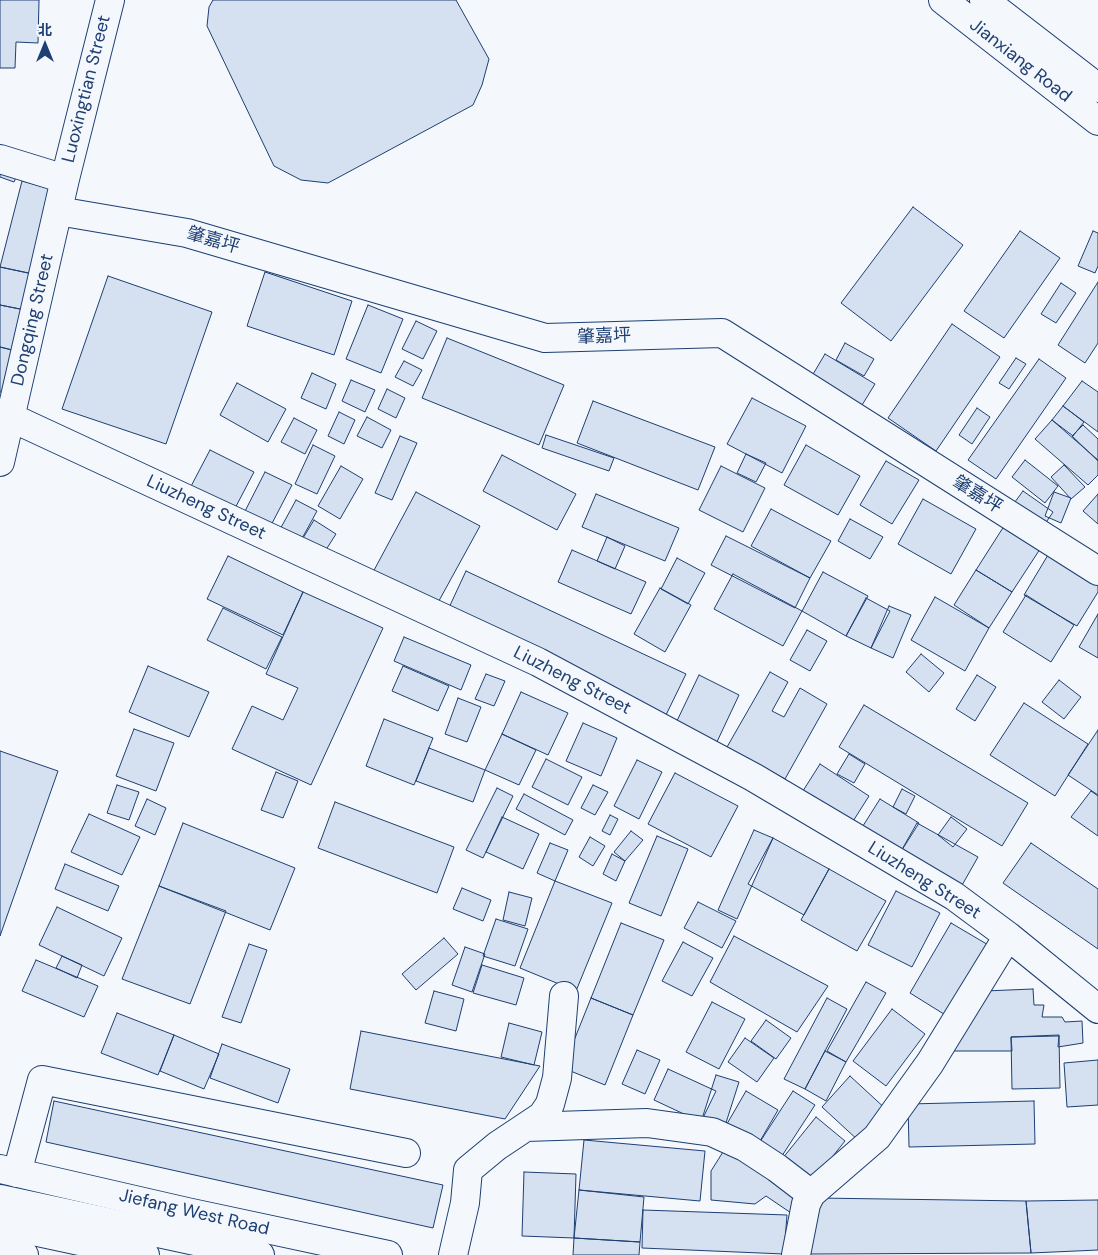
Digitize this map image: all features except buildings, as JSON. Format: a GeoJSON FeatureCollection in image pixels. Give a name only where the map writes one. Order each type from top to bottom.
{"type":"FeatureCollection","features":[{"type":"Feature","properties":{"kind":"street","name":"Luoxingtian Street"},"geometry":{"type":"LineString","coordinates":[[65,179],[110,0]]}},
{"type":"Feature","properties":{"kind":"street","name":"Jianxiang Road"},"geometry":{"type":"LineString","coordinates":[[943,0],[1098,122]]}},
{"type":"Feature","properties":{"kind":"street","name":"Jianxiang Road"},"geometry":{"type":"LineString","coordinates":[[984,0],[1098,88]]}},
{"type":"Feature","properties":{"kind":"street"},"geometry":{"type":"LineString","coordinates":[[0,159],[65,179]]}},
{"type":"Feature","properties":{"kind":"street","name":"Dongqing Street"},"geometry":{"type":"LineString","coordinates":[[0,462],[65,179]]}},
{"type":"Feature","properties":{"kind":"street","name":"肇嘉坪"},"geometry":{"type":"LineString","coordinates":[[58,211],[187,233],[545,338],[722,333],[1098,571]]}},
{"type":"Feature","properties":{"kind":"street","name":"Liuzheng Street"},"geometry":{"type":"LineString","coordinates":[[10,417],[538,662],[753,776],[954,896],[1008,936],[1098,1009]]}},
{"type":"Feature","properties":{"kind":"street"},"geometry":{"type":"LineString","coordinates":[[796,1255],[806,1204],[811,1194],[877,1137],[930,1063],[1008,936]]}},
{"type":"Feature","properties":{"kind":"street"},"geometry":{"type":"LineString","coordinates":[[453,1255],[465,1203],[468,1170],[497,1146],[542,1116],[550,1104],[557,1078],[564,996]]}},
{"type":"Feature","properties":{"kind":"street"},"geometry":{"type":"LineString","coordinates":[[9,1171],[42,1080],[406,1153]]}},
{"type":"Feature","properties":{"kind":"street"},"geometry":{"type":"LineString","coordinates":[[526,1126],[647,1122],[712,1132],[745,1147],[811,1194]]}},
{"type":"Feature","properties":{"kind":"street","name":"Jiefang West Road"},"geometry":{"type":"LineString","coordinates":[[9,1171],[187,1212],[388,1255]]}},
{"type":"Feature","properties":{"kind":"street","name":"Jiefang West Road"},"geometry":{"type":"LineString","coordinates":[[0,1199],[260,1255]]}},
{"type":"Feature","properties":{"kind":"street"},"geometry":{"type":"LineString","coordinates":[[0,1224],[145,1255]]}},
{"type":"Feature","properties":{"kind":"street"},"geometry":{"type":"LineString","coordinates":[[0,1250],[24,1255]]}}]}
